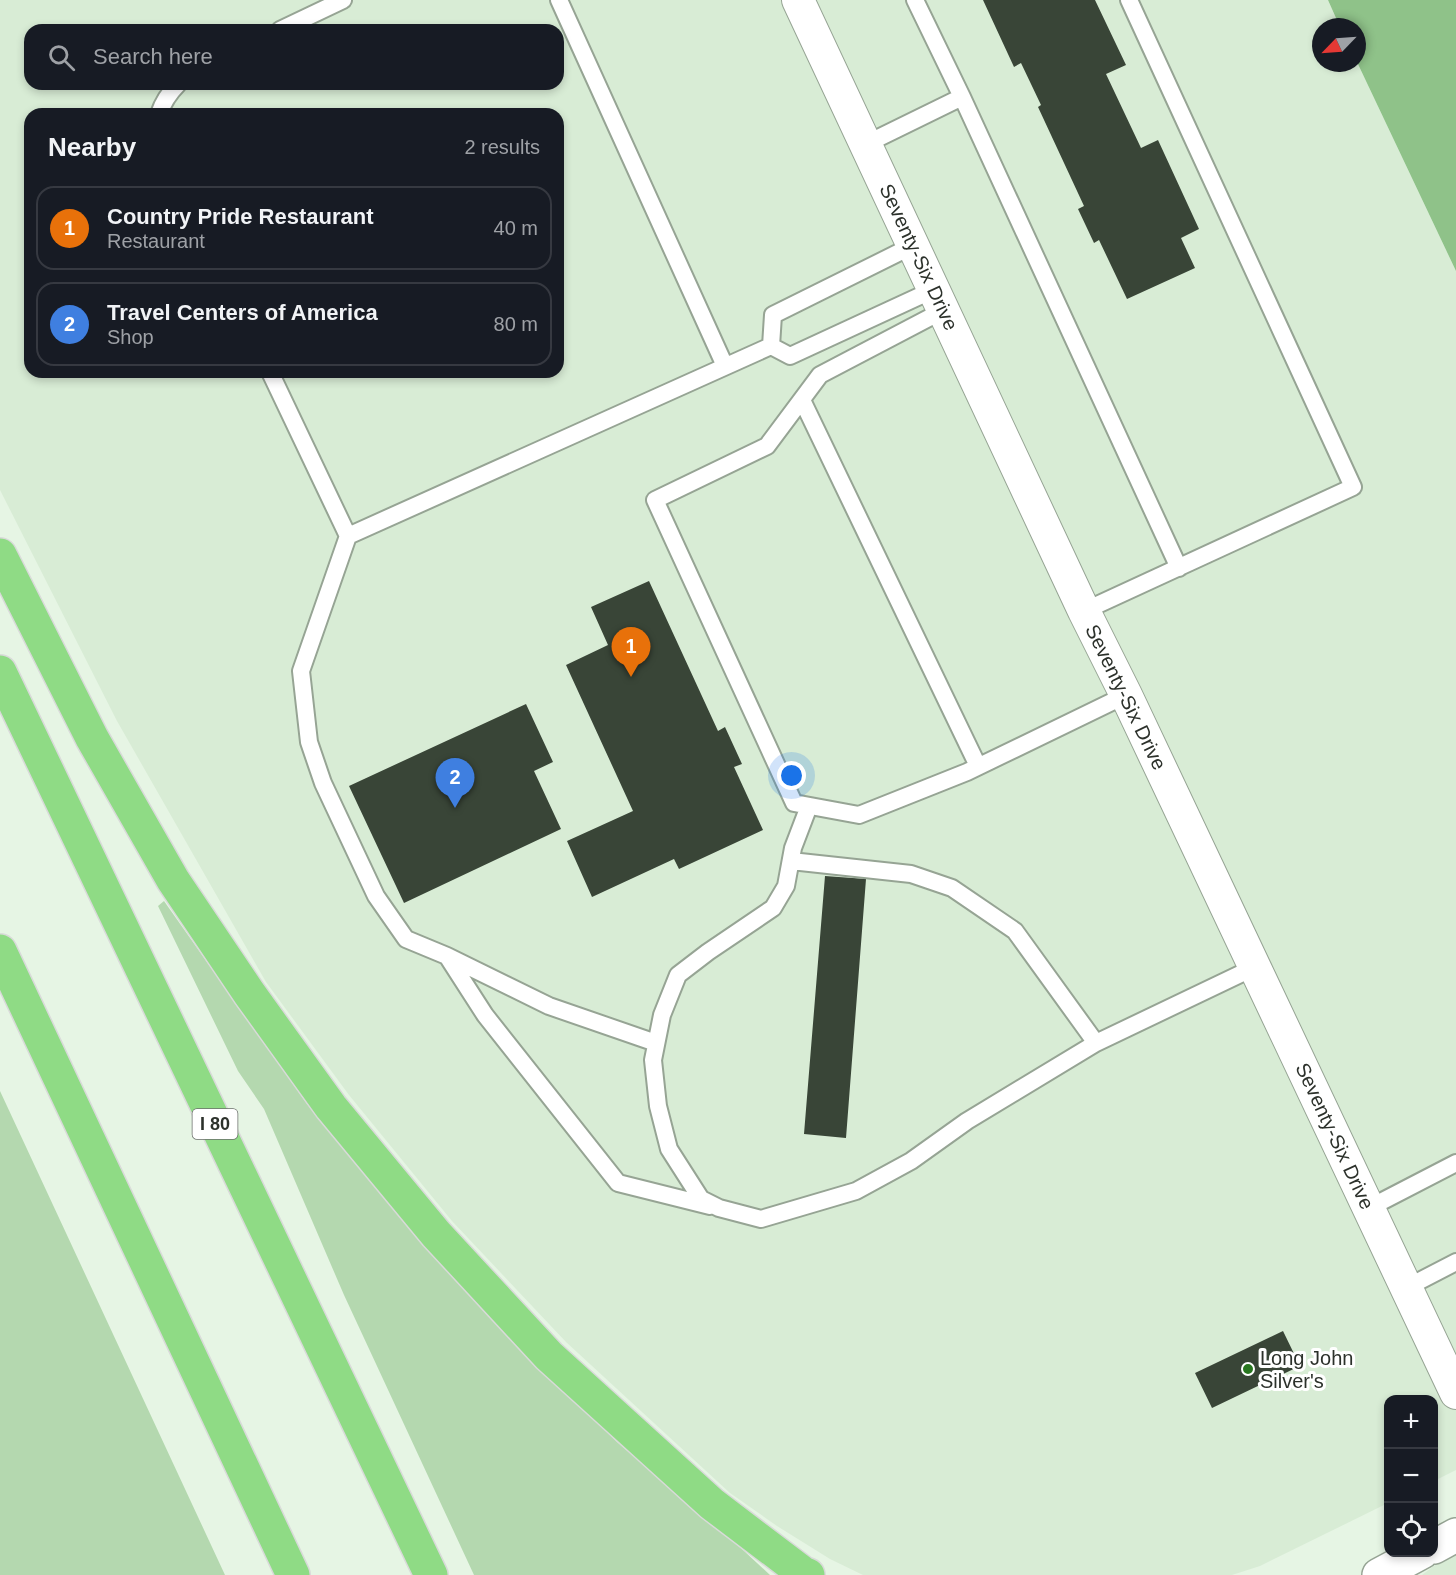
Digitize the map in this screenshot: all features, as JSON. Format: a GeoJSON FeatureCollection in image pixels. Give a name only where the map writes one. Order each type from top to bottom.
{"type":"FeatureCollection","features":[{"type":"Feature","properties":{"kind":"highway"},"geometry":{"type":"LineString","coordinates":[[0,555],[92,738],[173,880],[249,993],[332,1107],[436,1234],[549,1356],[712,1504],[805,1574]]}},
{"type":"Feature","properties":{"kind":"highway","name":"I 80"},"geometry":{"type":"LineString","coordinates":[[0,672],[431,1575]]}},
{"type":"Feature","properties":{"kind":"highway"},"geometry":{"type":"LineString","coordinates":[[0,951],[293,1575]]}},
{"type":"Feature","properties":{"kind":"main road"},"geometry":{"type":"LineString","coordinates":[[1438,1545],[1456,1535]]}},
{"type":"Feature","properties":{"kind":"main road"},"geometry":{"type":"LineString","coordinates":[[1379,1575],[1413,1557]]}},
{"type":"Feature","properties":{"kind":"street","name":"Seventy-Six Drive"},"geometry":{"type":"LineString","coordinates":[[802,1],[866,144],[1084,611],[1126,695],[1456,1393]]}},
{"type":"Feature","properties":{"kind":"lane"},"geometry":{"type":"LineString","coordinates":[[293,24],[343,0]]}},
{"type":"Feature","properties":{"kind":"lane"},"geometry":{"type":"LineString","coordinates":[[559,0],[725,366]]}},
{"type":"Feature","properties":{"kind":"lane"},"geometry":{"type":"LineString","coordinates":[[915,0],[1179,568]]}},
{"type":"Feature","properties":{"kind":"lane"},"geometry":{"type":"LineString","coordinates":[[1084,611],[1353,487],[1129,0]]}},
{"type":"Feature","properties":{"kind":"lane"},"geometry":{"type":"LineString","coordinates":[[162,108],[172,90]]}},
{"type":"Feature","properties":{"kind":"lane"},"geometry":{"type":"LineString","coordinates":[[866,144],[962,97]]}},
{"type":"Feature","properties":{"kind":"lane"},"geometry":{"type":"LineString","coordinates":[[771,346],[773,315],[914,245]]}},
{"type":"Feature","properties":{"kind":"lane"},"geometry":{"type":"LineString","coordinates":[[771,346],[790,356],[940,299]]}},
{"type":"Feature","properties":{"kind":"lane"},"geometry":{"type":"LineString","coordinates":[[940,299],[820,375],[767,446],[655,500],[794,803],[859,815],[966,772],[1126,695]]}},
{"type":"Feature","properties":{"kind":"lane"},"geometry":{"type":"LineString","coordinates":[[348,536],[771,346]]}},
{"type":"Feature","properties":{"kind":"lane"},"geometry":{"type":"LineString","coordinates":[[273,378],[348,536],[301,671],[309,742],[323,783],[376,896],[406,939],[447,956],[549,1006],[656,1043]]}},
{"type":"Feature","properties":{"kind":"lane"},"geometry":{"type":"LineString","coordinates":[[802,400],[978,766]]}},
{"type":"Feature","properties":{"kind":"lane"},"geometry":{"type":"LineString","coordinates":[[719,1208],[701,1199],[669,1149],[657,1106],[653,1060],[662,1015],[678,975],[773,908],[786,886],[793,848],[809,806]]}},
{"type":"Feature","properties":{"kind":"lane"},"geometry":{"type":"LineString","coordinates":[[791,861],[911,874],[952,888],[1015,931],[1096,1043]]}},
{"type":"Feature","properties":{"kind":"lane"},"geometry":{"type":"LineString","coordinates":[[447,956],[485,1015],[618,1183],[761,1219],[856,1191],[912,1161],[967,1121],[1096,1043],[1255,967]]}},
{"type":"Feature","properties":{"kind":"lane"},"geometry":{"type":"LineString","coordinates":[[1368,1208],[1456,1163]]}},
{"type":"Feature","properties":{"kind":"lane"},"geometry":{"type":"LineString","coordinates":[[1406,1288],[1456,1262]]}},
{"type":"Feature","properties":{"kind":"shaded area"},"geometry":{"type":"Polygon","coordinates":[[[0,0],[1328,0],[1336,18],[1312,18],[1312,72],[1362,72],[1456,271],[1456,1470],[1438,1479],[1438,1395],[1384,1395],[1384,1505],[1260,1566],[1232,1575],[863,1575],[830,1559],[730,1493],[566,1342],[452,1221],[349,1095],[266,982],[117,721],[0,490],[0,0]]]}},
{"type":"Feature","properties":{"kind":"shaded area"},"geometry":{"type":"Polygon","coordinates":[[[1456,1549],[1456,1575],[1422,1575],[1456,1549]]]}},
{"type":"Feature","properties":{"kind":"green space"},"geometry":{"type":"Polygon","coordinates":[[[1328,0],[1456,0],[1456,271],[1362,72],[1366,72],[1366,18],[1336,18],[1328,0]]]}},
{"type":"Feature","properties":{"kind":"green space"},"geometry":{"type":"Polygon","coordinates":[[[164,901],[307,1104],[460,1283],[617,1442],[770,1575],[474,1575],[344,1295],[264,1109],[238,1071],[158,906],[164,901]]]}},
{"type":"Feature","properties":{"kind":"green space"},"geometry":{"type":"Polygon","coordinates":[[[0,1091],[225,1575],[0,1575],[0,1091]]]}},
{"type":"Feature","properties":{"kind":"building"},"geometry":{"type":"Polygon","coordinates":[[[983,0],[1095,0],[1126,65],[1106,74],[1141,148],[1158,140],[1199,229],[1181,238],[1195,268],[1127,299],[1099,240],[1094,243],[1078,209],[1084,206],[1038,107],[1041,105],[1021,63],[1014,67],[983,0]]]}},
{"type":"Feature","properties":{"kind":"building"},"geometry":{"type":"Polygon","coordinates":[[[649,581],[718,731],[725,727],[742,764],[734,767],[763,830],[679,869],[674,859],[592,897],[567,841],[633,811],[566,665],[608,645],[591,607],[649,581]]]}},
{"type":"Feature","properties":{"kind":"building"},"geometry":{"type":"Polygon","coordinates":[[[526,704],[553,762],[534,771],[561,829],[404,903],[349,786],[526,704]]]}},
{"type":"Feature","properties":{"kind":"building"},"geometry":{"type":"Polygon","coordinates":[[[825,876],[866,879],[846,1138],[804,1134],[825,876]]]}},
{"type":"Feature","properties":{"kind":"building","name":"Long John Silver's"},"geometry":{"type":"Polygon","coordinates":[[[1283,1331],[1300,1366],[1212,1408],[1195,1373],[1283,1331]]]}},
{"type":"Feature","properties":{"kind":"place","name":"Country Pride Restaurant"},"geometry":{"type":"Point","coordinates":[631,677]}},
{"type":"Feature","properties":{"kind":"place","name":"Travel Centers of America"},"geometry":{"type":"Point","coordinates":[455,808]}},
{"type":"Feature","properties":{"kind":"place","name":"Long John Silver's"},"geometry":{"type":"Point","coordinates":[1248,1369]}}]}
